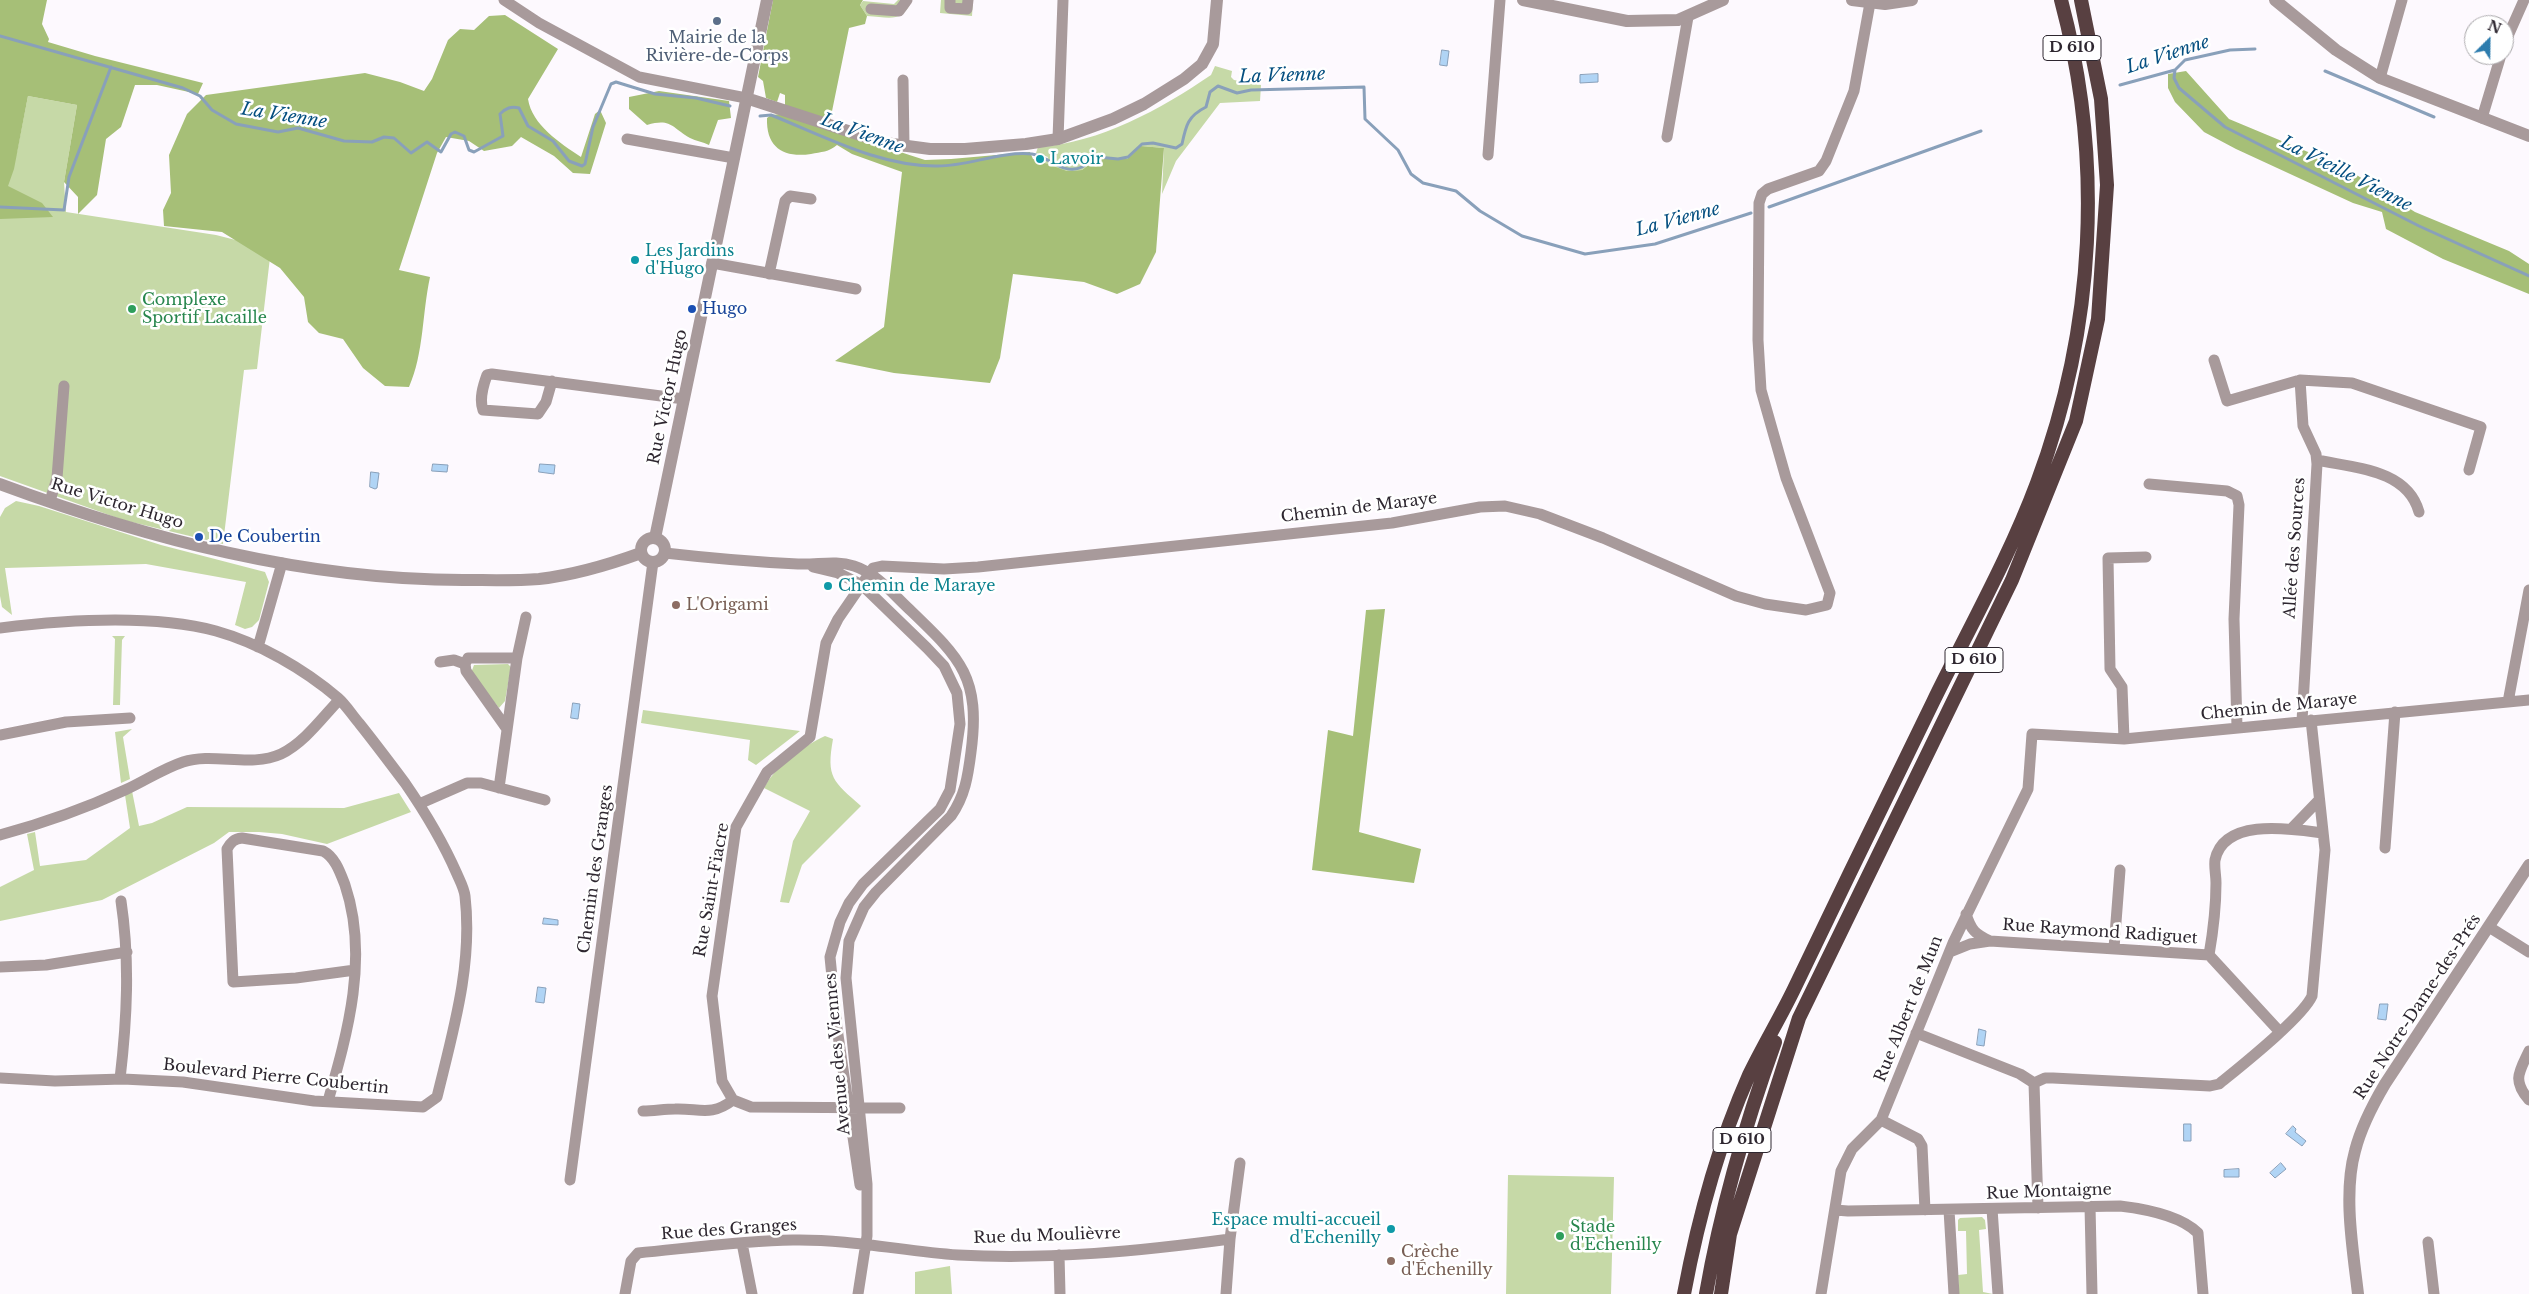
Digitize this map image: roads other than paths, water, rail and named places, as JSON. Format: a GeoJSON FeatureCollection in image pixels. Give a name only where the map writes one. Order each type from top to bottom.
{"type":"FeatureCollection","features":[{"type":"Feature","properties":{"kind":"highway","name":"D 610"},"geometry":{"type":"LineString","coordinates":[[1706,1294],[1716,1240],[1743,1136],[1794,990],[1840,889],[2021,522],[2052,440],[2064,402],[2081,314],[2086,267],[2088,180],[2078,81],[2061,0]]}},
{"type":"Feature","properties":{"kind":"highway","name":"D 610"},"geometry":{"type":"LineString","coordinates":[[1721,1294],[1730,1234],[1799,1018],[2012,580],[2076,421],[2098,319],[2107,185],[2100,99],[2081,0]]}},
{"type":"Feature","properties":{"kind":"highway"},"geometry":{"type":"LineString","coordinates":[[1684,1294],[1700,1220],[1721,1148],[1750,1074],[1794,990]]}},
{"type":"Feature","properties":{"kind":"street"},"geometry":{"type":"LineString","coordinates":[[504,0],[539,23],[639,77],[746,98],[877,141],[930,149],[965,149],[1058,139],[1113,119],[1144,104],[1184,79],[1202,64],[1214,44],[1217,0]]}},
{"type":"Feature","properties":{"kind":"street","name":"Rue Victor Hugo"},"geometry":{"type":"LineString","coordinates":[[655,538],[767,0]]}},
{"type":"Feature","properties":{"kind":"street"},"geometry":{"type":"LineString","coordinates":[[871,9],[899,11],[907,0]]}},
{"type":"Feature","properties":{"kind":"street"},"geometry":{"type":"LineString","coordinates":[[950,0],[950,8],[967,10],[968,0]]}},
{"type":"Feature","properties":{"kind":"street"},"geometry":{"type":"LineString","coordinates":[[1058,139],[1063,0]]}},
{"type":"Feature","properties":{"kind":"street"},"geometry":{"type":"LineString","coordinates":[[1488,155],[1500,0]]}},
{"type":"Feature","properties":{"kind":"street"},"geometry":{"type":"LineString","coordinates":[[1524,0],[1627,21],[1678,20],[1723,0]]}},
{"type":"Feature","properties":{"kind":"street"},"geometry":{"type":"LineString","coordinates":[[1852,0],[1885,4],[1912,0]]}},
{"type":"Feature","properties":{"kind":"street"},"geometry":{"type":"LineString","coordinates":[[2275,0],[2336,50],[2380,78],[2529,136]]}},
{"type":"Feature","properties":{"kind":"street"},"geometry":{"type":"LineString","coordinates":[[2380,78],[2402,0]]}},
{"type":"Feature","properties":{"kind":"street"},"geometry":{"type":"LineString","coordinates":[[2514,22],[2524,0]]}},
{"type":"Feature","properties":{"kind":"street","name":"Chemin de Maraye"},"geometry":{"type":"LineString","coordinates":[[869,573],[873,568],[882,566],[944,569],[978,567],[1392,523],[1480,507],[1505,506],[1540,514],[1603,538],[1729,593],[1765,604],[1806,610],[1826,605],[1830,593],[1786,478],[1760,390],[1758,340],[1759,203],[1762,194],[1768,189],[1819,171],[1826,162],[1854,91],[1870,3]]}},
{"type":"Feature","properties":{"kind":"street"},"geometry":{"type":"LineString","coordinates":[[1667,137],[1688,17]]}},
{"type":"Feature","properties":{"kind":"street"},"geometry":{"type":"LineString","coordinates":[[2482,118],[2498,65]]}},
{"type":"Feature","properties":{"kind":"street"},"geometry":{"type":"LineString","coordinates":[[903,80],[904,146]]}},
{"type":"Feature","properties":{"kind":"street"},"geometry":{"type":"LineString","coordinates":[[627,138],[734,158]]}},
{"type":"Feature","properties":{"kind":"street"},"geometry":{"type":"LineString","coordinates":[[769,274],[785,201],[790,196],[810,199]]}},
{"type":"Feature","properties":{"kind":"street"},"geometry":{"type":"LineString","coordinates":[[712,263],[856,289]]}},
{"type":"Feature","properties":{"kind":"street"},"geometry":{"type":"LineString","coordinates":[[2214,360],[2227,400],[2300,380],[2352,383],[2481,427],[2469,470]]}},
{"type":"Feature","properties":{"kind":"street"},"geometry":{"type":"LineString","coordinates":[[552,381],[546,402],[538,414],[484,410],[481,404],[488,375],[492,374],[552,381],[684,398]]}},
{"type":"Feature","properties":{"kind":"street","name":"Allée des Sources"},"geometry":{"type":"LineString","coordinates":[[2034,1083],[2045,1078],[2053,1078],[2210,1086],[2224,1080],[2279,1032],[2308,1004],[2312,996],[2326,850],[2306,720],[2317,460],[2303,426],[2300,380]]}},
{"type":"Feature","properties":{"kind":"street"},"geometry":{"type":"LineString","coordinates":[[50,501],[57,478],[64,386]]}},
{"type":"Feature","properties":{"kind":"street"},"geometry":{"type":"LineString","coordinates":[[2317,460],[2390,478],[2402,484],[2410,492],[2419,512]]}},
{"type":"Feature","properties":{"kind":"street"},"geometry":{"type":"LineString","coordinates":[[2149,484],[2228,490],[2238,496],[2234,619],[2237,728]]}},
{"type":"Feature","properties":{"kind":"street","name":"Rue Victor Hugo"},"geometry":{"type":"LineString","coordinates":[[1,486],[177,540],[329,572],[382,577],[493,580],[538,579],[612,564],[641,553]]}},
{"type":"Feature","properties":{"kind":"street"},"geometry":{"type":"LineString","coordinates":[[655,538],[663,543],[665,552],[661,560],[653,562],[648,561],[641,553],[641,548],[646,540],[655,538]]}},
{"type":"Feature","properties":{"kind":"street","name":"Avenue des Viennes"},"geometry":{"type":"LineString","coordinates":[[665,552],[802,564],[836,562],[856,567],[869,573],[898,598],[956,658],[971,692],[975,715],[968,773],[960,804],[951,816],[876,892],[864,907],[849,941],[846,978],[858,1175],[866,1204],[866,1243],[858,1294]]}},
{"type":"Feature","properties":{"kind":"street"},"geometry":{"type":"LineString","coordinates":[[2124,739],[2122,687],[2110,669],[2108,558],[2146,557]]}},
{"type":"Feature","properties":{"kind":"street","name":"Chemin des Granges"},"geometry":{"type":"LineString","coordinates":[[570,1180],[653,562]]}},
{"type":"Feature","properties":{"kind":"street"},"geometry":{"type":"LineString","coordinates":[[258,647],[282,563]]}},
{"type":"Feature","properties":{"kind":"street","name":"Avenue des Viennes"},"geometry":{"type":"LineString","coordinates":[[802,564],[838,573],[862,585],[944,666],[957,693],[960,724],[950,790],[940,809],[864,884],[849,903],[840,922],[830,957],[831,981],[854,1107]]}},
{"type":"Feature","properties":{"kind":"street","name":"Rue Saint-Fiacre"},"geometry":{"type":"LineString","coordinates":[[733,1100],[722,1081],[712,996],[736,827],[767,772],[810,737],[826,643],[838,619],[869,573]]}},
{"type":"Feature","properties":{"kind":"street"},"geometry":{"type":"LineString","coordinates":[[2508,702],[2529,590]]}},
{"type":"Feature","properties":{"kind":"street"},"geometry":{"type":"LineString","coordinates":[[499,788],[517,658],[526,616]]}},
{"type":"Feature","properties":{"kind":"street","name":"Boulevard Pierre Coubertin"},"geometry":{"type":"LineString","coordinates":[[0,628],[29,624],[176,623],[217,631],[258,647],[315,681],[339,700],[384,754],[419,804],[446,848],[465,894],[468,950],[459,1005],[437,1098],[423,1107],[328,1101],[184,1082],[120,1079],[55,1082],[0,1078]]}},
{"type":"Feature","properties":{"kind":"street"},"geometry":{"type":"LineString","coordinates":[[507,729],[484,700],[466,671],[465,664],[468,658],[517,658]]}},
{"type":"Feature","properties":{"kind":"street"},"geometry":{"type":"LineString","coordinates":[[440,662],[454,660],[465,664]]}},
{"type":"Feature","properties":{"kind":"street"},"geometry":{"type":"LineString","coordinates":[[0,835],[77,811],[186,761],[262,759],[281,754],[298,742],[339,700]]}},
{"type":"Feature","properties":{"kind":"street","name":"Chemin de Maraye"},"geometry":{"type":"LineString","coordinates":[[2032,734],[2124,739],[2529,700]]}},
{"type":"Feature","properties":{"kind":"street"},"geometry":{"type":"LineString","coordinates":[[2386,848],[2395,712]]}},
{"type":"Feature","properties":{"kind":"street"},"geometry":{"type":"LineString","coordinates":[[0,735],[66,722],[130,718]]}},
{"type":"Feature","properties":{"kind":"street","name":"Rue Albert de Mun"},"geometry":{"type":"LineString","coordinates":[[1821,1294],[1841,1171],[1852,1149],[1881,1120],[1966,914],[2028,789],[2032,734]]}},
{"type":"Feature","properties":{"kind":"street"},"geometry":{"type":"LineString","coordinates":[[419,804],[467,783],[481,783],[545,800]]}},
{"type":"Feature","properties":{"kind":"street"},"geometry":{"type":"LineString","coordinates":[[2292,828],[2319,800]]}},
{"type":"Feature","properties":{"kind":"street"},"geometry":{"type":"LineString","coordinates":[[2279,1032],[2209,955],[2216,882],[2216,859],[2221,846],[2229,837],[2242,830],[2292,828],[2323,832]]}},
{"type":"Feature","properties":{"kind":"street"},"geometry":{"type":"LineString","coordinates":[[328,1101],[343,1048],[352,999],[356,949],[352,908],[341,875],[331,855],[301,846],[242,838],[235,839],[227,849],[233,982],[296,978],[354,970]]}},
{"type":"Feature","properties":{"kind":"street","name":"Rue Notre-Dame-des-Prés"},"geometry":{"type":"LineString","coordinates":[[2358,1294],[2351,1228],[2351,1189],[2354,1153],[2366,1117],[2385,1084],[2529,865]]}},
{"type":"Feature","properties":{"kind":"street"},"geometry":{"type":"LineString","coordinates":[[2114,948],[2120,870]]}},
{"type":"Feature","properties":{"kind":"street"},"geometry":{"type":"LineString","coordinates":[[120,901],[127,952],[127,1009],[120,1079]]}},
{"type":"Feature","properties":{"kind":"street","name":"Rue Raymond Radiguet"},"geometry":{"type":"LineString","coordinates":[[1966,914],[1970,928],[1976,934],[1990,941]]}},
{"type":"Feature","properties":{"kind":"street"},"geometry":{"type":"LineString","coordinates":[[2489,927],[2529,952]]}},
{"type":"Feature","properties":{"kind":"street","name":"Rue Raymond Radiguet"},"geometry":{"type":"LineString","coordinates":[[1950,952],[1970,944],[1990,941],[2209,955]]}},
{"type":"Feature","properties":{"kind":"street"},"geometry":{"type":"LineString","coordinates":[[0,967],[46,964],[127,952]]}},
{"type":"Feature","properties":{"kind":"street"},"geometry":{"type":"LineString","coordinates":[[1916,1033],[2020,1074],[2034,1083],[2038,1208]]}},
{"type":"Feature","properties":{"kind":"street"},"geometry":{"type":"LineString","coordinates":[[2529,1050],[2518,1074],[2520,1090],[2529,1100]]}},
{"type":"Feature","properties":{"kind":"street"},"geometry":{"type":"LineString","coordinates":[[643,1112],[677,1108],[718,1110],[733,1100],[751,1107],[900,1108]]}},
{"type":"Feature","properties":{"kind":"street"},"geometry":{"type":"LineString","coordinates":[[1881,1120],[1918,1139],[1922,1146],[1925,1210]]}},
{"type":"Feature","properties":{"kind":"street"},"geometry":{"type":"LineString","coordinates":[[1226,1294],[1230,1239],[1240,1163]]}},
{"type":"Feature","properties":{"kind":"street"},"geometry":{"type":"LineString","coordinates":[[2090,1206],[2092,1294]]}},
{"type":"Feature","properties":{"kind":"street","name":"Rue Montaigne"},"geometry":{"type":"LineString","coordinates":[[1835,1210],[1992,1210],[2090,1206],[2133,1208],[2184,1222],[2198,1233],[2203,1294]]}},
{"type":"Feature","properties":{"kind":"street"},"geometry":{"type":"LineString","coordinates":[[1949,1210],[1954,1294]]}},
{"type":"Feature","properties":{"kind":"street"},"geometry":{"type":"LineString","coordinates":[[1992,1210],[1998,1294]]}},
{"type":"Feature","properties":{"kind":"street","name":"Rue du Moulièvre"},"geometry":{"type":"LineString","coordinates":[[866,1243],[960,1255],[1059,1255],[1169,1247],[1230,1239]]}},
{"type":"Feature","properties":{"kind":"street","name":"Rue des Granges"},"geometry":{"type":"LineString","coordinates":[[625,1294],[631,1260],[638,1253],[793,1240],[866,1243]]}},
{"type":"Feature","properties":{"kind":"street"},"geometry":{"type":"LineString","coordinates":[[2428,1242],[2434,1294]]}},
{"type":"Feature","properties":{"kind":"street"},"geometry":{"type":"LineString","coordinates":[[742,1243],[752,1294]]}},
{"type":"Feature","properties":{"kind":"street"},"geometry":{"type":"LineString","coordinates":[[1059,1255],[1060,1294]]}},
{"type":"Feature","properties":{"kind":"water"},"geometry":{"type":"Polygon","coordinates":[[[1442,50],[1449,51],[1447,66],[1440,65],[1442,50]]]}},
{"type":"Feature","properties":{"kind":"water"},"geometry":{"type":"Polygon","coordinates":[[[1598,74],[1598,82],[1580,83],[1580,75],[1598,74]]]}},
{"type":"Feature","properties":{"kind":"water"},"geometry":{"type":"Polygon","coordinates":[[[433,464],[448,465],[447,472],[432,471],[433,464]]]}},
{"type":"Feature","properties":{"kind":"water"},"geometry":{"type":"Polygon","coordinates":[[[540,464],[555,465],[554,474],[539,472],[540,464]]]}},
{"type":"Feature","properties":{"kind":"water"},"geometry":{"type":"Polygon","coordinates":[[[371,472],[379,473],[377,488],[375,489],[370,487],[371,472]]]}},
{"type":"Feature","properties":{"kind":"water"},"geometry":{"type":"Polygon","coordinates":[[[573,703],[580,704],[578,719],[571,718],[573,703]]]}},
{"type":"Feature","properties":{"kind":"water"},"geometry":{"type":"Polygon","coordinates":[[[544,918],[558,920],[558,925],[543,924],[544,918]]]}},
{"type":"Feature","properties":{"kind":"water"},"geometry":{"type":"Polygon","coordinates":[[[538,987],[546,988],[544,1003],[536,1002],[538,987]]]}},
{"type":"Feature","properties":{"kind":"water"},"geometry":{"type":"Polygon","coordinates":[[[2380,1004],[2388,1004],[2386,1020],[2378,1019],[2380,1004]]]}},
{"type":"Feature","properties":{"kind":"water"},"geometry":{"type":"Polygon","coordinates":[[[1979,1029],[1986,1031],[1984,1046],[1977,1045],[1979,1029]]]}},
{"type":"Feature","properties":{"kind":"water"},"geometry":{"type":"Polygon","coordinates":[[[2184,1124],[2191,1124],[2191,1141],[2184,1141],[2184,1124]]]}},
{"type":"Feature","properties":{"kind":"water"},"geometry":{"type":"Polygon","coordinates":[[[2293,1126],[2296,1129],[2295,1132],[2306,1141],[2302,1146],[2286,1134],[2293,1126]]]}},
{"type":"Feature","properties":{"kind":"water"},"geometry":{"type":"Polygon","coordinates":[[[2281,1163],[2286,1169],[2275,1178],[2270,1173],[2281,1163]]]}},
{"type":"Feature","properties":{"kind":"water"},"geometry":{"type":"Polygon","coordinates":[[[2239,1169],[2239,1177],[2224,1177],[2224,1170],[2239,1169]]]}},
{"type":"Feature","properties":{"kind":"waterway","name":"La Vienne"},"geometry":{"type":"LineString","coordinates":[[0,36],[183,88],[200,96],[212,110],[236,124],[278,132],[298,128],[344,141],[372,142],[384,137],[394,138],[411,153],[427,142],[441,152],[451,134],[455,132],[464,136],[469,150],[474,152],[503,136],[500,114],[504,110],[516,107],[519,108],[528,126],[553,141],[569,161],[582,166],[585,164],[593,127],[611,84],[616,82],[655,94],[696,98],[730,106]]}},
{"type":"Feature","properties":{"kind":"waterway","name":"La Vienne"},"geometry":{"type":"LineString","coordinates":[[2120,85],[2175,70],[2185,60],[2230,50],[2255,49]]}},
{"type":"Feature","properties":{"kind":"waterway"},"geometry":{"type":"LineString","coordinates":[[0,207],[64,210],[69,177],[111,67]]}},
{"type":"Feature","properties":{"kind":"waterway","name":"La Vieille Vienne"},"geometry":{"type":"LineString","coordinates":[[2175,70],[2174,78],[2179,88],[2225,127],[2419,226],[2529,276]]}},
{"type":"Feature","properties":{"kind":"waterway","name":"La Vienne"},"geometry":{"type":"LineString","coordinates":[[2325,71],[2434,117]]}},
{"type":"Feature","properties":{"kind":"waterway","name":"La Vienne"},"geometry":{"type":"LineString","coordinates":[[760,116],[771,115],[853,149],[874,156],[916,165],[961,164],[996,156],[1032,154],[1062,167],[1075,169],[1098,157],[1118,159],[1128,157],[1142,144],[1153,143],[1176,148],[1182,144],[1189,122],[1195,114],[1206,107],[1210,92],[1218,86],[1237,93],[1251,90],[1364,87],[1365,119],[1398,150],[1411,174],[1423,183],[1456,191],[1480,211],[1522,236],[1585,254],[1655,244],[1751,213]]}},
{"type":"Feature","properties":{"kind":"waterway","name":"La Vienne"},"geometry":{"type":"LineString","coordinates":[[1769,207],[1981,131]]}},
{"type":"Feature","properties":{"kind":"place","name":"Mairie de la Rivière-de-Corps"},"geometry":{"type":"Point","coordinates":[717,21]}},
{"type":"Feature","properties":{"kind":"place","name":"Lavoir"},"geometry":{"type":"Point","coordinates":[1040,159]}},
{"type":"Feature","properties":{"kind":"place","name":"Les Jardins d'Hugo"},"geometry":{"type":"Point","coordinates":[635,260]}},
{"type":"Feature","properties":{"kind":"place","name":"Complexe Sportif Lacaille"},"geometry":{"type":"Point","coordinates":[132,309]}},
{"type":"Feature","properties":{"kind":"place","name":"Hugo"},"geometry":{"type":"Point","coordinates":[692,309]}},
{"type":"Feature","properties":{"kind":"place","name":"De Coubertin"},"geometry":{"type":"Point","coordinates":[199,537]}},
{"type":"Feature","properties":{"kind":"place","name":"Chemin de Maraye"},"geometry":{"type":"Point","coordinates":[828,586]}},
{"type":"Feature","properties":{"kind":"place","name":"L'Origami"},"geometry":{"type":"Point","coordinates":[676,605]}},
{"type":"Feature","properties":{"kind":"place","name":"Espace multi-accueil d'Echenilly"},"geometry":{"type":"Point","coordinates":[1391,1229]}},
{"type":"Feature","properties":{"kind":"place","name":"Stade d'Echenilly"},"geometry":{"type":"Point","coordinates":[1560,1236]}},
{"type":"Feature","properties":{"kind":"place","name":"Crèche d'Échenilly"},"geometry":{"type":"Point","coordinates":[1391,1261]}}]}
